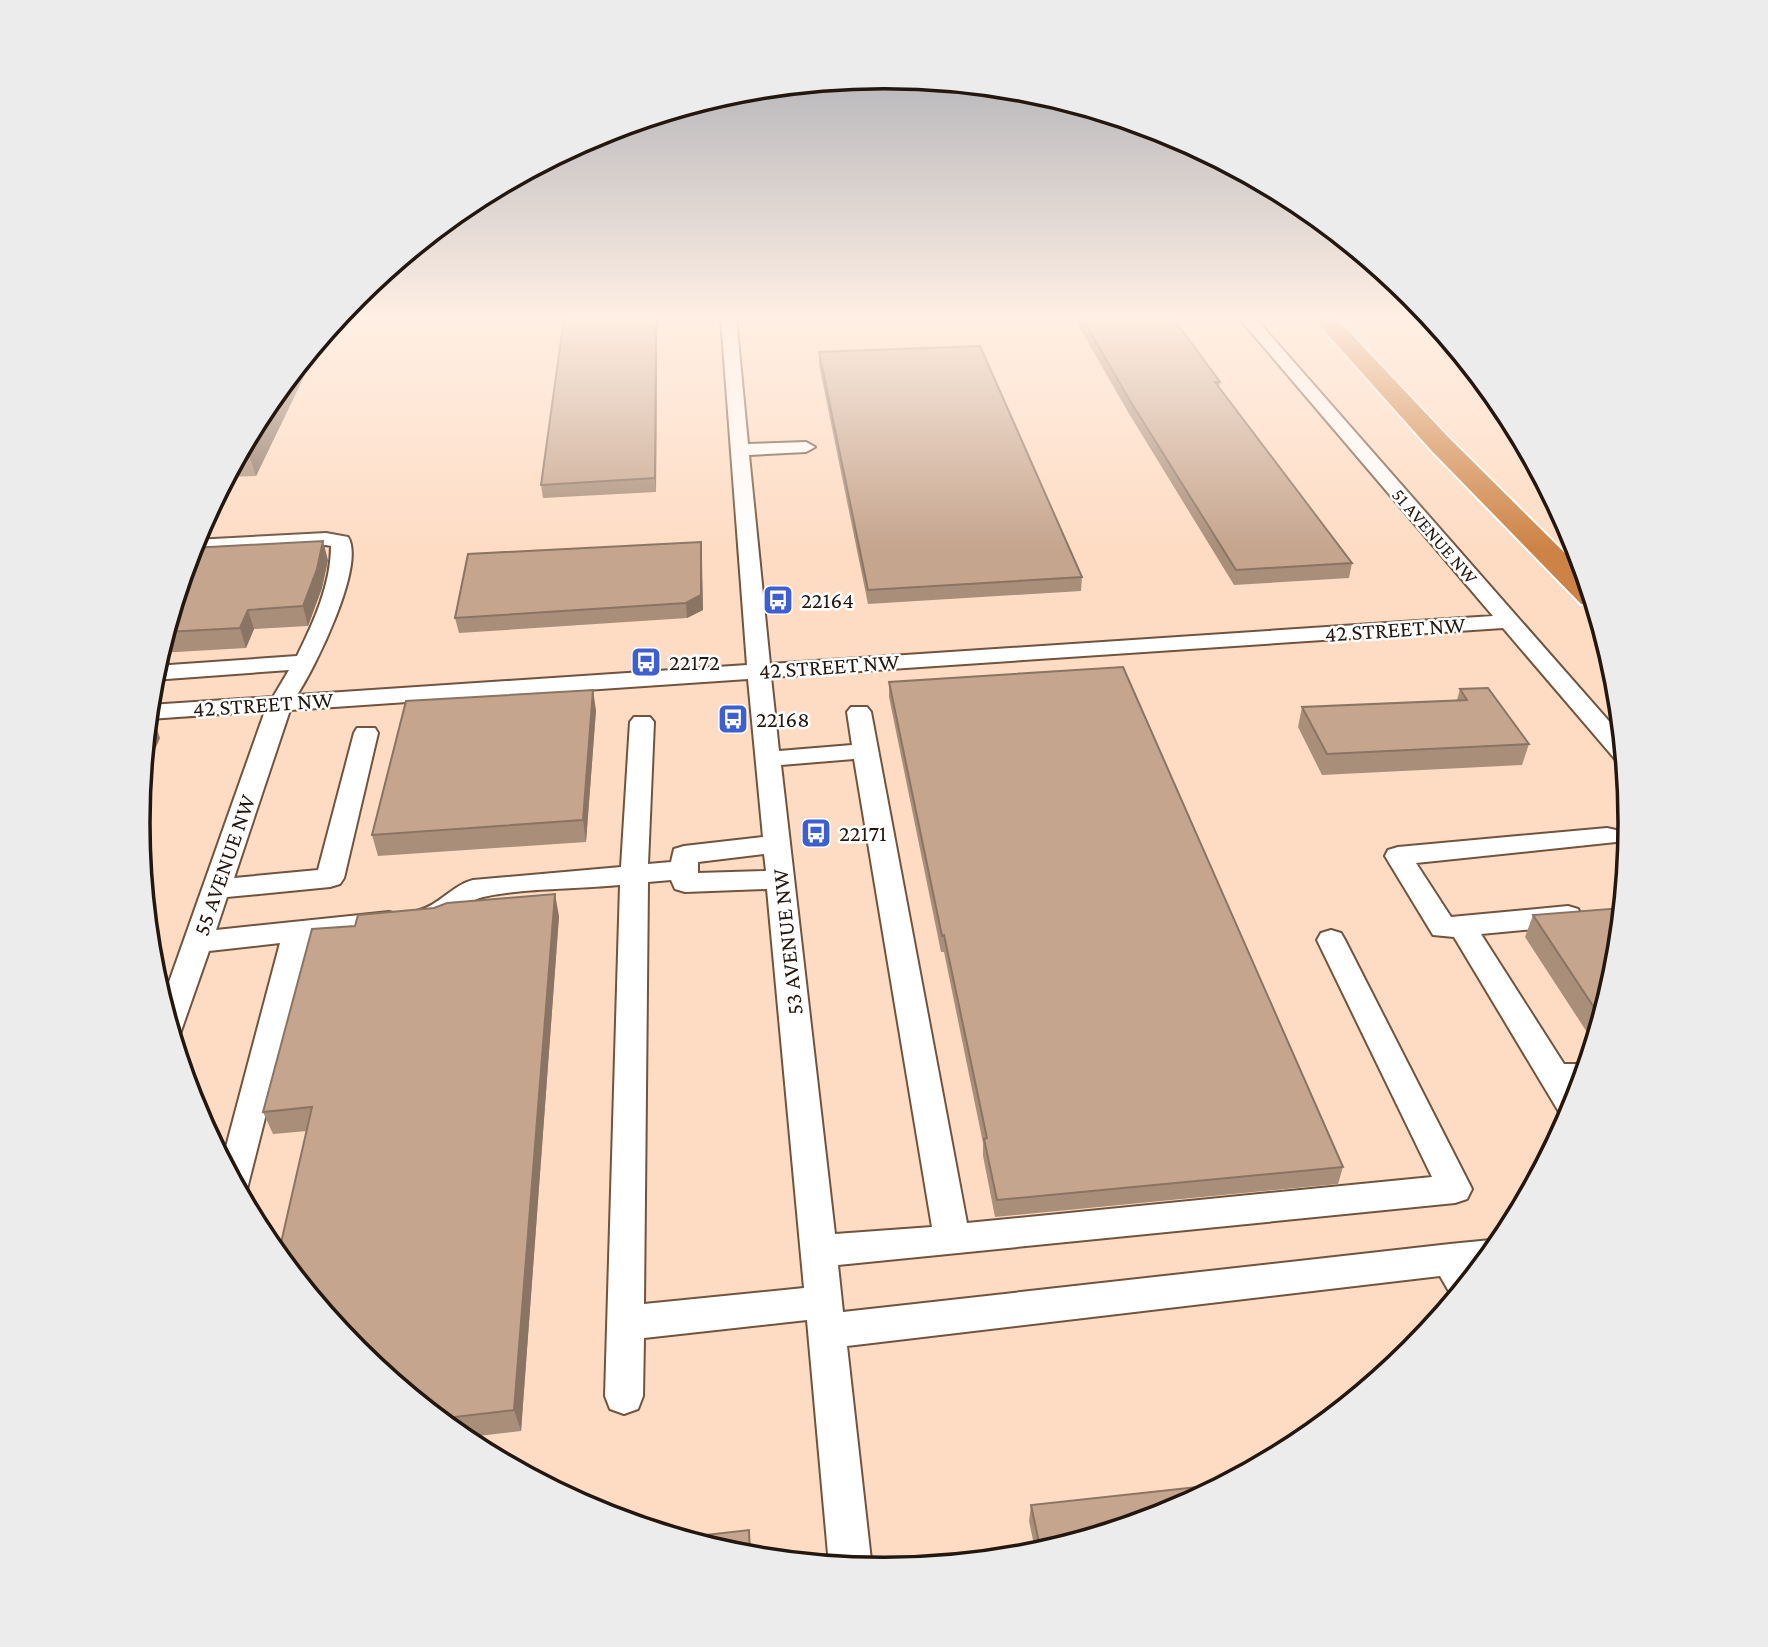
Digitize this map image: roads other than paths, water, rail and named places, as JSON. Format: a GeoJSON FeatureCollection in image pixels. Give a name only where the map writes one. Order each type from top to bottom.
{"type":"FeatureCollection","features":[{"type":"Feature","properties":{"kind":"highway"},"geometry":{"type":"LineString","coordinates":[[1395,395],[1577,582]]}},
{"type":"Feature","properties":{"kind":"highway"},"geometry":{"type":"LineString","coordinates":[[1429,395],[1553,521]]}},
{"type":"Feature","properties":{"kind":"street","name":"53 AVENUE NW"},"geometry":{"type":"LineString","coordinates":[[735,395],[759,671],[850,1557]]}},
{"type":"Feature","properties":{"kind":"street","name":"51 AVENUE NW"},"geometry":{"type":"LineString","coordinates":[[1314,395],[1613,742]]}},
{"type":"Feature","properties":{"kind":"street"},"geometry":{"type":"LineString","coordinates":[[740,450],[806,447]]}},
{"type":"Feature","properties":{"kind":"street","name":"55 AVENUE NW"},"geometry":{"type":"LineString","coordinates":[[174,1011],[279,703],[306,662],[343,562],[341,541],[326,539],[205,544]]}},
{"type":"Feature","properties":{"kind":"street","name":"42 STREET NW"},"geometry":{"type":"LineString","coordinates":[[159,711],[1510,621]]}},
{"type":"Feature","properties":{"kind":"street"},"geometry":{"type":"LineString","coordinates":[[166,672],[306,662]]}},
{"type":"Feature","properties":{"kind":"street"},"geometry":{"type":"LineString","coordinates":[[859,712],[952,1240]]}},
{"type":"Feature","properties":{"kind":"street"},"geometry":{"type":"LineString","coordinates":[[624,1396],[634,875],[642,722]]}},
{"type":"Feature","properties":{"kind":"street"},"geometry":{"type":"LineString","coordinates":[[216,890],[330,878],[366,733]]}},
{"type":"Feature","properties":{"kind":"street"},"geometry":{"type":"LineString","coordinates":[[768,759],[865,751]]}},
{"type":"Feature","properties":{"kind":"street"},"geometry":{"type":"LineString","coordinates":[[1595,913],[1443,928],[1398,856],[1607,836]]}},
{"type":"Feature","properties":{"kind":"street"},"geometry":{"type":"LineString","coordinates":[[778,844],[684,855],[685,883],[781,879]]}},
{"type":"Feature","properties":{"kind":"street"},"geometry":{"type":"LineString","coordinates":[[198,942],[439,917],[474,889],[684,870]]}},
{"type":"Feature","properties":{"kind":"street"},"geometry":{"type":"LineString","coordinates":[[1462,926],[1569,1076]]}},
{"type":"Feature","properties":{"kind":"street"},"geometry":{"type":"LineString","coordinates":[[237,1171],[298,931]]}},
{"type":"Feature","properties":{"kind":"street"},"geometry":{"type":"LineString","coordinates":[[819,1251],[1455,1189],[1331,940]]}},
{"type":"Feature","properties":{"kind":"street"},"geometry":{"type":"LineString","coordinates":[[625,1323],[826,1316],[1457,1273]]}},
{"type":"Feature","properties":{"kind":"place","name":"22164"},"geometry":{"type":"Point","coordinates":[778,600]}},
{"type":"Feature","properties":{"kind":"place","name":"22172"},"geometry":{"type":"Point","coordinates":[646,662]}},
{"type":"Feature","properties":{"kind":"place","name":"22168"},"geometry":{"type":"Point","coordinates":[733,719]}},
{"type":"Feature","properties":{"kind":"place","name":"22171"},"geometry":{"type":"Point","coordinates":[816,833]}}]}
